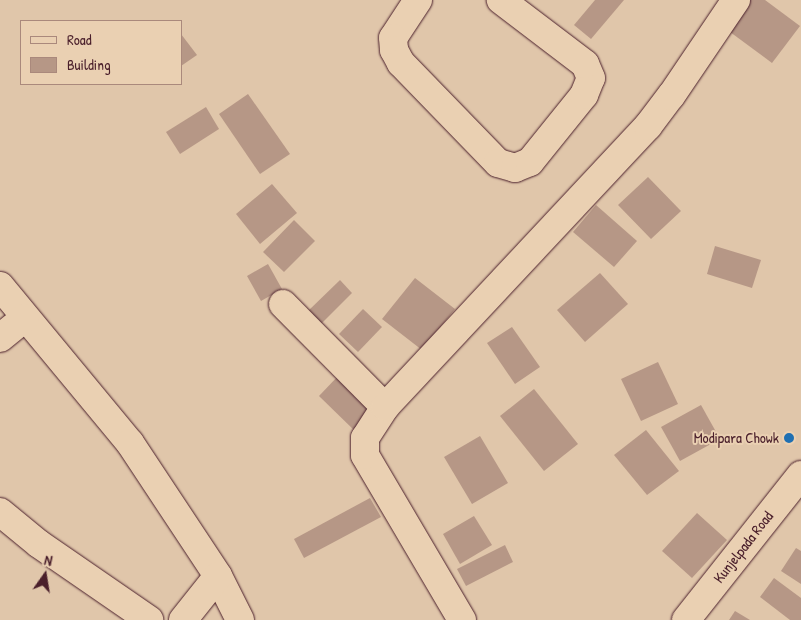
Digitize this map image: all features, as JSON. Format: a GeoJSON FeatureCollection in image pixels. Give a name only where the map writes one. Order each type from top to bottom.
{"type":"FeatureCollection","features":[{"type":"Feature","properties":{"kind":"street"},"geometry":{"type":"LineString","coordinates":[[418,0],[393,38],[394,50],[400,63],[498,163],[515,168],[530,162],[584,96],[591,78],[585,64],[501,0]]}},
{"type":"Feature","properties":{"kind":"street"},"geometry":{"type":"LineString","coordinates":[[462,620],[365,455],[365,438],[386,407],[648,126],[671,96],[736,0]]}},
{"type":"Feature","properties":{"kind":"street"},"geometry":{"type":"LineString","coordinates":[[0,286],[130,443],[218,576],[240,620]]}},
{"type":"Feature","properties":{"kind":"street"},"geometry":{"type":"LineString","coordinates":[[283,304],[386,407]]}},
{"type":"Feature","properties":{"kind":"street"},"geometry":{"type":"LineString","coordinates":[[0,338],[26,318]]}},
{"type":"Feature","properties":{"kind":"street","name":"Kunjelpada Road"},"geometry":{"type":"LineString","coordinates":[[686,620],[801,475]]}},
{"type":"Feature","properties":{"kind":"street"},"geometry":{"type":"LineString","coordinates":[[0,512],[38,544],[149,620]]}},
{"type":"Feature","properties":{"kind":"street"},"geometry":{"type":"LineString","coordinates":[[183,620],[218,576]]}},
{"type":"Feature","properties":{"kind":"building"},"geometry":{"type":"Polygon","coordinates":[[[595,0],[624,0],[591,39],[574,25],[595,0]]]}},
{"type":"Feature","properties":{"kind":"building"},"geometry":{"type":"Polygon","coordinates":[[[748,0],[765,0],[800,26],[772,63],[726,29],[748,0]]]}},
{"type":"Feature","properties":{"kind":"building"},"geometry":{"type":"Polygon","coordinates":[[[182,35],[197,55],[182,65],[182,35]]]}},
{"type":"Feature","properties":{"kind":"building"},"geometry":{"type":"Polygon","coordinates":[[[248,94],[290,154],[260,174],[219,114],[248,94]]]}},
{"type":"Feature","properties":{"kind":"building"},"geometry":{"type":"Polygon","coordinates":[[[206,107],[219,129],[180,154],[166,132],[206,107]]]}},
{"type":"Feature","properties":{"kind":"building"},"geometry":{"type":"Polygon","coordinates":[[[648,177],[681,211],[651,239],[618,205],[648,177]]]}},
{"type":"Feature","properties":{"kind":"building"},"geometry":{"type":"Polygon","coordinates":[[[272,184],[297,213],[260,244],[236,214],[272,184]]]}},
{"type":"Feature","properties":{"kind":"building"},"geometry":{"type":"Polygon","coordinates":[[[596,205],[637,241],[614,267],[573,232],[596,205]]]}},
{"type":"Feature","properties":{"kind":"building"},"geometry":{"type":"Polygon","coordinates":[[[294,220],[315,241],[284,272],[263,252],[294,220]]]}},
{"type":"Feature","properties":{"kind":"building"},"geometry":{"type":"Polygon","coordinates":[[[715,246],[761,260],[752,288],[707,274],[715,246]]]}},
{"type":"Feature","properties":{"kind":"building"},"geometry":{"type":"Polygon","coordinates":[[[268,264],[282,289],[261,301],[247,276],[268,264]]]}},
{"type":"Feature","properties":{"kind":"building"},"geometry":{"type":"Polygon","coordinates":[[[600,273],[628,304],[585,342],[557,310],[600,273]]]}},
{"type":"Feature","properties":{"kind":"building"},"geometry":{"type":"Polygon","coordinates":[[[415,278],[455,309],[422,350],[382,319],[415,278]]]}},
{"type":"Feature","properties":{"kind":"building"},"geometry":{"type":"Polygon","coordinates":[[[340,280],[352,293],[319,326],[306,313],[340,280]]]}},
{"type":"Feature","properties":{"kind":"building"},"geometry":{"type":"Polygon","coordinates":[[[363,309],[382,327],[358,352],[339,334],[363,309]]]}},
{"type":"Feature","properties":{"kind":"building"},"geometry":{"type":"Polygon","coordinates":[[[512,327],[540,367],[515,384],[487,343],[512,327]]]}},
{"type":"Feature","properties":{"kind":"building"},"geometry":{"type":"Polygon","coordinates":[[[658,362],[678,404],[641,421],[621,379],[658,362]]]}},
{"type":"Feature","properties":{"kind":"building"},"geometry":{"type":"Polygon","coordinates":[[[339,375],[378,408],[358,434],[319,396],[339,375]]]}},
{"type":"Feature","properties":{"kind":"building"},"geometry":{"type":"Polygon","coordinates":[[[534,389],[578,444],[544,471],[500,416],[534,389]]]}},
{"type":"Feature","properties":{"kind":"building"},"geometry":{"type":"Polygon","coordinates":[[[701,405],[720,439],[680,461],[661,427],[701,405]]]}},
{"type":"Feature","properties":{"kind":"building"},"geometry":{"type":"Polygon","coordinates":[[[646,430],[679,471],[647,495],[614,455],[646,430]]]}},
{"type":"Feature","properties":{"kind":"building"},"geometry":{"type":"Polygon","coordinates":[[[480,436],[508,483],[472,504],[444,457],[480,436]]]}},
{"type":"Feature","properties":{"kind":"building"},"geometry":{"type":"Polygon","coordinates":[[[370,498],[381,517],[304,558],[294,539],[370,498]]]}},
{"type":"Feature","properties":{"kind":"building"},"geometry":{"type":"Polygon","coordinates":[[[697,513],[727,540],[692,578],[662,551],[697,513]]]}},
{"type":"Feature","properties":{"kind":"building"},"geometry":{"type":"Polygon","coordinates":[[[474,516],[492,545],[460,564],[443,534],[474,516]]]}},
{"type":"Feature","properties":{"kind":"building"},"geometry":{"type":"Polygon","coordinates":[[[505,545],[513,562],[466,586],[457,569],[505,545]]]}},
{"type":"Feature","properties":{"kind":"building"},"geometry":{"type":"Polygon","coordinates":[[[796,548],[801,551],[801,584],[781,571],[796,548]]]}},
{"type":"Feature","properties":{"kind":"building"},"geometry":{"type":"Polygon","coordinates":[[[774,578],[801,598],[801,620],[790,620],[760,597],[774,578]]]}},
{"type":"Feature","properties":{"kind":"building"},"geometry":{"type":"Polygon","coordinates":[[[735,611],[750,620],[729,620],[735,611]]]}},
{"type":"Feature","properties":{"kind":"place","name":"Modipara Chowk"},"geometry":{"type":"Point","coordinates":[789,438]}}]}
